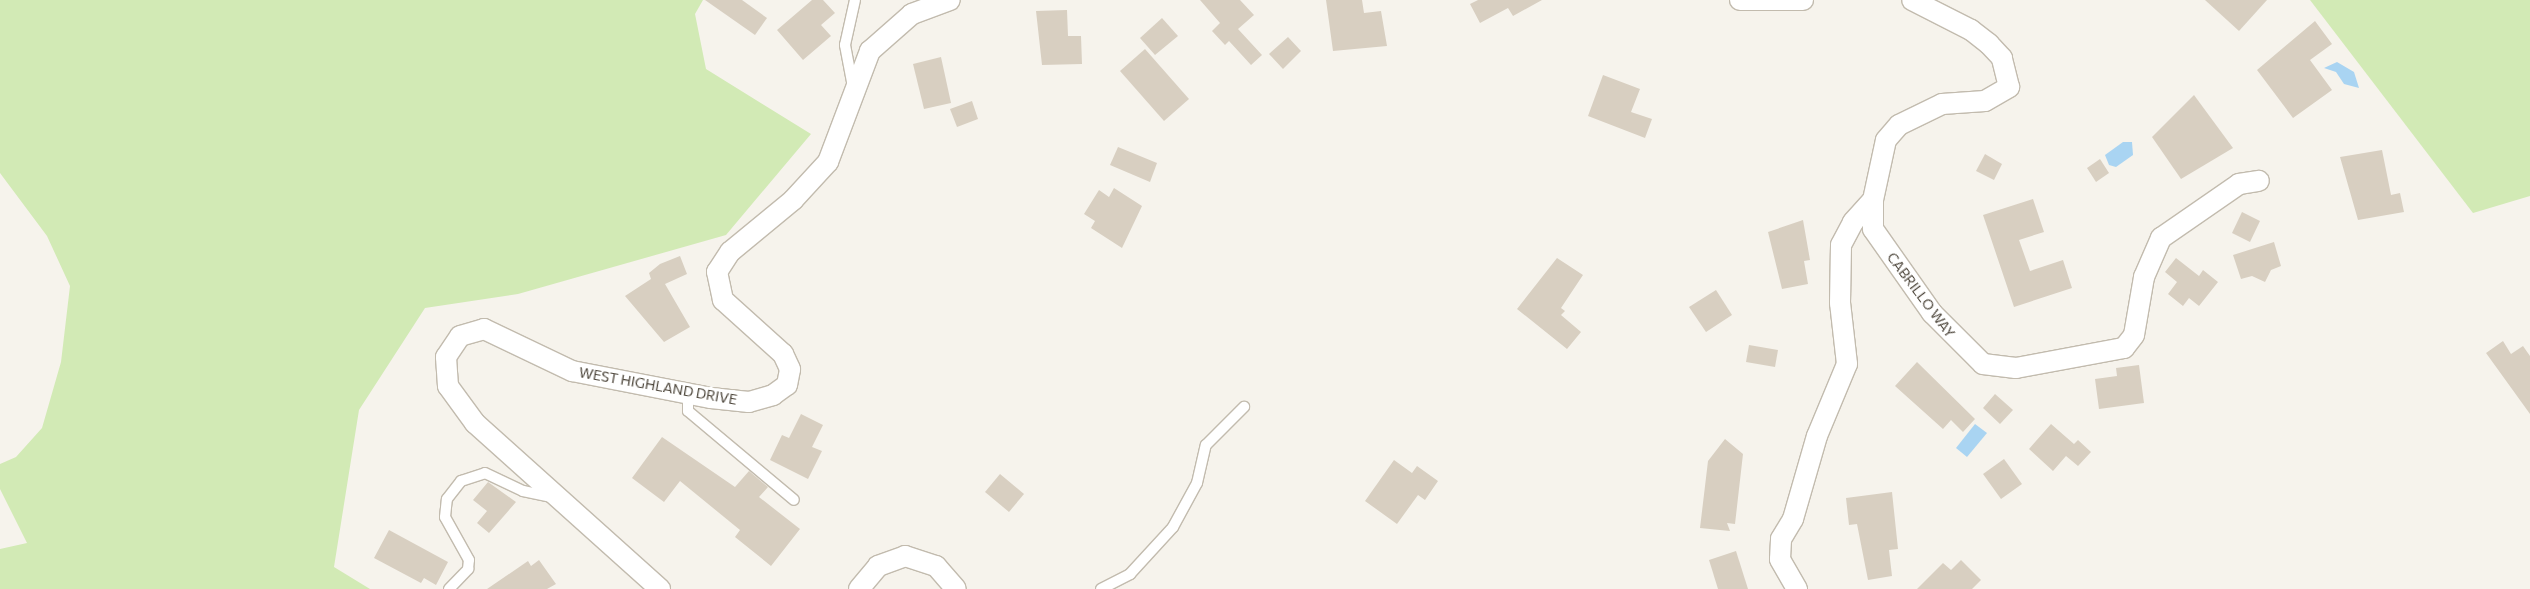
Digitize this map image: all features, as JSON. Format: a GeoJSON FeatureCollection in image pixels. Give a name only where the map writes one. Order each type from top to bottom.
{"type":"FeatureCollection","features":[{"type":"Feature","properties":{"kind":"street","name":"WEST HIGHLAND DRIVE"},"geometry":{"type":"LineString","coordinates":[[660,589],[555,498],[475,423],[448,386],[446,357],[460,336],[484,329],[555,366],[688,394],[749,402],[773,395],[787,385],[790,369],[783,354],[723,300],[717,272],[730,252],[793,200],[828,162],[853,87],[870,51],[897,24],[950,0]]}},
{"type":"Feature","properties":{"kind":"street"},"geometry":{"type":"LineString","coordinates":[[1740,0],[1803,0]]}},
{"type":"Feature","properties":{"kind":"street"},"geometry":{"type":"LineString","coordinates":[[1797,589],[1780,559],[1781,539],[1793,519],[1817,436],[1847,364],[1840,302],[1841,245],[1853,222],[1873,200],[1886,140],[1899,125],[1942,104],[1985,101],[2009,88],[2002,58],[1989,44],[1950,18],[1912,0]]}},
{"type":"Feature","properties":{"kind":"street","name":"CABRILLO WAY"},"geometry":{"type":"LineString","coordinates":[[1873,200],[1873,229],[1932,313],[1984,364],[2016,368],[2124,348],[2134,335],[2144,277],[2161,238],[2239,184],[2259,181]]}},
{"type":"Feature","properties":{"kind":"street"},"geometry":{"type":"LineString","coordinates":[[859,589],[878,566],[905,556],[936,566],[956,589]]}},
{"type":"Feature","properties":{"kind":"lane"},"geometry":{"type":"LineString","coordinates":[[853,87],[845,45],[855,0]]}},
{"type":"Feature","properties":{"kind":"lane"},"geometry":{"type":"LineString","coordinates":[[688,394],[688,411],[794,500]]}},
{"type":"Feature","properties":{"kind":"lane"},"geometry":{"type":"LineString","coordinates":[[1101,589],[1130,574],[1173,527],[1197,483],[1206,445],[1244,407]]}},
{"type":"Feature","properties":{"kind":"lane"},"geometry":{"type":"LineString","coordinates":[[449,589],[468,569],[469,560],[445,517],[447,499],[461,481],[485,473],[523,491],[555,498]]}},
{"type":"Feature","properties":{"kind":"green space"},"geometry":{"type":"Polygon","coordinates":[[[0,0],[703,0],[695,14],[706,69],[811,134],[726,235],[518,294],[425,308],[359,410],[334,567],[370,589],[0,589],[0,549],[27,543],[0,489],[0,464],[16,457],[42,428],[61,362],[70,286],[47,236],[0,173],[0,0]]]}},
{"type":"Feature","properties":{"kind":"green space"},"geometry":{"type":"Polygon","coordinates":[[[2310,0],[2530,0],[2530,196],[2473,213],[2310,0]]]}},
{"type":"Feature","properties":{"kind":"water"},"geometry":{"type":"Polygon","coordinates":[[[2337,62],[2354,72],[2359,88],[2344,84],[2336,72],[2324,68],[2337,62]]]}},
{"type":"Feature","properties":{"kind":"water"},"geometry":{"type":"Polygon","coordinates":[[[2123,142],[2132,142],[2133,155],[2116,167],[2109,165],[2105,155],[2123,142]]]}},
{"type":"Feature","properties":{"kind":"water"},"geometry":{"type":"Polygon","coordinates":[[[1975,424],[1987,433],[1967,457],[1956,448],[1975,424]]]}},
{"type":"Feature","properties":{"kind":"building"},"geometry":{"type":"Polygon","coordinates":[[[705,0],[742,0],[767,18],[755,35],[705,0]]]}},
{"type":"Feature","properties":{"kind":"building"},"geometry":{"type":"Polygon","coordinates":[[[812,0],[823,0],[835,13],[821,25],[831,36],[803,60],[777,30],[812,0]]]}},
{"type":"Feature","properties":{"kind":"building"},"geometry":{"type":"Polygon","coordinates":[[[1200,0],[1240,0],[1254,15],[1238,29],[1262,55],[1251,65],[1229,41],[1225,45],[1212,31],[1220,23],[1200,0]]]}},
{"type":"Feature","properties":{"kind":"building"},"geometry":{"type":"Polygon","coordinates":[[[1326,0],[1362,0],[1364,13],[1381,11],[1387,46],[1333,51],[1326,0]]]}},
{"type":"Feature","properties":{"kind":"building"},"geometry":{"type":"Polygon","coordinates":[[[1478,0],[1542,0],[1513,16],[1508,8],[1480,23],[1470,4],[1478,0]]]}},
{"type":"Feature","properties":{"kind":"building"},"geometry":{"type":"Polygon","coordinates":[[[2205,0],[2267,0],[2239,31],[2205,0]]]}},
{"type":"Feature","properties":{"kind":"building"},"geometry":{"type":"Polygon","coordinates":[[[1067,10],[1068,36],[1081,36],[1082,64],[1042,65],[1036,11],[1067,10]]]}},
{"type":"Feature","properties":{"kind":"building"},"geometry":{"type":"Polygon","coordinates":[[[1162,18],[1178,36],[1155,55],[1140,38],[1162,18]]]}},
{"type":"Feature","properties":{"kind":"building"},"geometry":{"type":"Polygon","coordinates":[[[2315,21],[2332,44],[2310,60],[2332,90],[2293,118],[2257,70],[2315,21]]]}},
{"type":"Feature","properties":{"kind":"building"},"geometry":{"type":"Polygon","coordinates":[[[1288,37],[1301,51],[1283,69],[1269,54],[1288,37]]]}},
{"type":"Feature","properties":{"kind":"building"},"geometry":{"type":"Polygon","coordinates":[[[1145,49],[1189,99],[1164,121],[1120,71],[1145,49]]]}},
{"type":"Feature","properties":{"kind":"building"},"geometry":{"type":"Polygon","coordinates":[[[941,57],[951,103],[924,109],[913,64],[941,57]]]}},
{"type":"Feature","properties":{"kind":"building"},"geometry":{"type":"Polygon","coordinates":[[[1603,75],[1640,89],[1631,112],[1652,119],[1645,138],[1588,116],[1603,75]]]}},
{"type":"Feature","properties":{"kind":"building"},"geometry":{"type":"Polygon","coordinates":[[[2194,95],[2233,148],[2181,179],[2152,137],[2194,95]]]}},
{"type":"Feature","properties":{"kind":"building"},"geometry":{"type":"Polygon","coordinates":[[[972,101],[978,119],[957,127],[950,109],[972,101]]]}},
{"type":"Feature","properties":{"kind":"building"},"geometry":{"type":"Polygon","coordinates":[[[1118,147],[1157,163],[1150,182],[1110,165],[1118,147]]]}},
{"type":"Feature","properties":{"kind":"building"},"geometry":{"type":"Polygon","coordinates":[[[2382,150],[2391,195],[2400,193],[2404,212],[2358,220],[2340,157],[2382,150]]]}},
{"type":"Feature","properties":{"kind":"building"},"geometry":{"type":"Polygon","coordinates":[[[1985,154],[2002,164],[1994,180],[1976,171],[1985,154]]]}},
{"type":"Feature","properties":{"kind":"building"},"geometry":{"type":"Polygon","coordinates":[[[2100,159],[2109,173],[2096,182],[2087,168],[2100,159]]]}},
{"type":"Feature","properties":{"kind":"building"},"geometry":{"type":"Polygon","coordinates":[[[1114,188],[1142,206],[1122,248],[1091,228],[1095,221],[1084,214],[1099,190],[1109,197],[1114,188]]]}},
{"type":"Feature","properties":{"kind":"building"},"geometry":{"type":"Polygon","coordinates":[[[2033,199],[2044,232],[2019,240],[2030,271],[2063,260],[2072,288],[2014,307],[1983,215],[2033,199]]]}},
{"type":"Feature","properties":{"kind":"building"},"geometry":{"type":"Polygon","coordinates":[[[2242,212],[2260,221],[2250,242],[2232,233],[2242,212]]]}},
{"type":"Feature","properties":{"kind":"building"},"geometry":{"type":"Polygon","coordinates":[[[1803,220],[1810,260],[1804,261],[1808,284],[1782,289],[1768,232],[1803,220]]]}},
{"type":"Feature","properties":{"kind":"building"},"geometry":{"type":"Polygon","coordinates":[[[2274,242],[2281,266],[2271,270],[2265,282],[2252,276],[2241,279],[2233,255],[2274,242]]]}},
{"type":"Feature","properties":{"kind":"building"},"geometry":{"type":"Polygon","coordinates":[[[680,256],[687,274],[665,284],[690,327],[664,342],[625,296],[651,279],[649,273],[660,264],[680,256]]]}},
{"type":"Feature","properties":{"kind":"building"},"geometry":{"type":"Polygon","coordinates":[[[1557,258],[1583,275],[1561,308],[1565,311],[1561,315],[1581,332],[1567,349],[1517,309],[1557,258]]]}},
{"type":"Feature","properties":{"kind":"building"},"geometry":{"type":"Polygon","coordinates":[[[2176,258],[2199,276],[2203,270],[2218,282],[2199,306],[2189,298],[2183,306],[2168,294],[2177,282],[2165,272],[2176,258]]]}},
{"type":"Feature","properties":{"kind":"building"},"geometry":{"type":"Polygon","coordinates":[[[1716,290],[1732,315],[1706,332],[1689,307],[1716,290]]]}},
{"type":"Feature","properties":{"kind":"building"},"geometry":{"type":"Polygon","coordinates":[[[2503,341],[2511,354],[2523,346],[2530,356],[2530,414],[2486,353],[2503,341]]]}},
{"type":"Feature","properties":{"kind":"building"},"geometry":{"type":"Polygon","coordinates":[[[1749,345],[1778,350],[1775,367],[1746,362],[1749,345]]]}},
{"type":"Feature","properties":{"kind":"building"},"geometry":{"type":"Polygon","coordinates":[[[1917,362],[1975,419],[1963,432],[1951,420],[1943,429],[1895,386],[1917,362]]]}},
{"type":"Feature","properties":{"kind":"building"},"geometry":{"type":"Polygon","coordinates":[[[2139,365],[2144,403],[2099,409],[2095,379],[2117,376],[2116,368],[2139,365]]]}},
{"type":"Feature","properties":{"kind":"building"},"geometry":{"type":"Polygon","coordinates":[[[1995,394],[2013,410],[2000,424],[1983,408],[1995,394]]]}},
{"type":"Feature","properties":{"kind":"building"},"geometry":{"type":"Polygon","coordinates":[[[801,414],[823,425],[812,447],[822,451],[808,479],[770,460],[782,435],[789,438],[801,414]]]}},
{"type":"Feature","properties":{"kind":"building"},"geometry":{"type":"Polygon","coordinates":[[[2051,424],[2074,444],[2078,440],[2091,452],[2078,466],[2066,456],[2053,471],[2029,449],[2051,424]]]}},
{"type":"Feature","properties":{"kind":"building"},"geometry":{"type":"Polygon","coordinates":[[[662,437],[735,487],[749,471],[768,487],[759,497],[800,529],[771,566],[735,537],[740,530],[680,481],[664,502],[632,478],[662,437]]]}},
{"type":"Feature","properties":{"kind":"building"},"geometry":{"type":"Polygon","coordinates":[[[1725,439],[1743,454],[1735,524],[1727,523],[1730,531],[1700,528],[1708,461],[1725,439]]]}},
{"type":"Feature","properties":{"kind":"building"},"geometry":{"type":"Polygon","coordinates":[[[2004,459],[2022,484],[2001,499],[1983,474],[2004,459]]]}},
{"type":"Feature","properties":{"kind":"building"},"geometry":{"type":"Polygon","coordinates":[[[1394,460],[1412,473],[1417,466],[1438,481],[1425,500],[1418,495],[1397,524],[1365,501],[1394,460]]]}},
{"type":"Feature","properties":{"kind":"building"},"geometry":{"type":"Polygon","coordinates":[[[1000,474],[1024,494],[1009,512],[985,492],[1000,474]]]}},
{"type":"Feature","properties":{"kind":"building"},"geometry":{"type":"Polygon","coordinates":[[[488,482],[516,502],[489,533],[477,523],[487,511],[473,500],[488,482]]]}},
{"type":"Feature","properties":{"kind":"building"},"geometry":{"type":"Polygon","coordinates":[[[1892,492],[1898,549],[1889,550],[1892,576],[1868,580],[1857,524],[1849,525],[1846,498],[1892,492]]]}},
{"type":"Feature","properties":{"kind":"building"},"geometry":{"type":"Polygon","coordinates":[[[389,530],[448,562],[436,585],[424,578],[421,583],[374,558],[389,530]]]}},
{"type":"Feature","properties":{"kind":"building"},"geometry":{"type":"Polygon","coordinates":[[[1736,551],[1748,589],[1718,589],[1709,560],[1736,551]]]}},
{"type":"Feature","properties":{"kind":"building"},"geometry":{"type":"Polygon","coordinates":[[[539,560],[556,584],[547,589],[487,589],[528,561],[531,566],[539,560]]]}},
{"type":"Feature","properties":{"kind":"building"},"geometry":{"type":"Polygon","coordinates":[[[1961,560],[1981,580],[1972,589],[1917,589],[1943,563],[1951,570],[1961,560]]]}}]}
